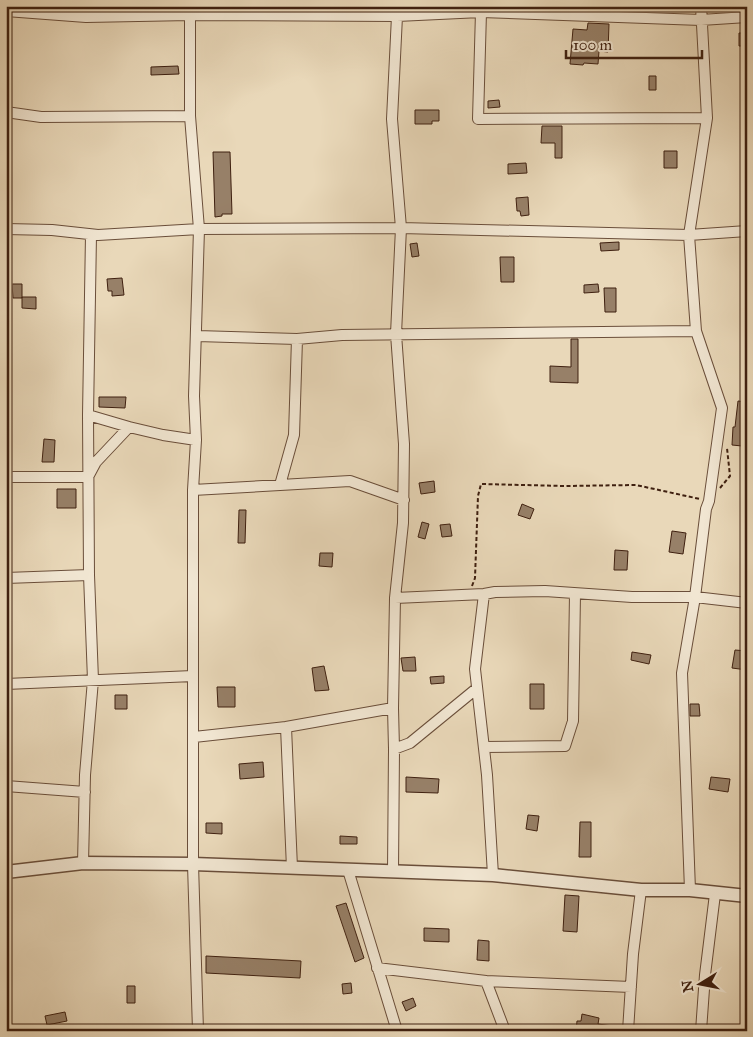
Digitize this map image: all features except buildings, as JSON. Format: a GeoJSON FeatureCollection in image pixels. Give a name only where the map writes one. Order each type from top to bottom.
{"type":"FeatureCollection","features":[{"type":"Feature","properties":{"kind":"street"},"geometry":{"type":"LineString","coordinates":[[86,6],[86,17]]}},
{"type":"Feature","properties":{"kind":"street"},"geometry":{"type":"LineString","coordinates":[[690,890],[682,673],[695,597],[722,408],[696,331],[689,235],[707,118],[701,6]]}},
{"type":"Feature","properties":{"kind":"street"},"geometry":{"type":"LineString","coordinates":[[6,10],[86,17],[190,10],[397,16],[481,12],[702,20],[747,17]]}},
{"type":"Feature","properties":{"kind":"street"},"geometry":{"type":"LineString","coordinates":[[190,10],[190,116],[199,228],[194,396],[196,440],[193,676],[193,864],[198,1031]]}},
{"type":"Feature","properties":{"kind":"street"},"geometry":{"type":"LineString","coordinates":[[481,12],[478,119],[707,118]]}},
{"type":"Feature","properties":{"kind":"street"},"geometry":{"type":"LineString","coordinates":[[392,871],[395,598],[404,524],[404,444],[396,334],[401,228],[392,119],[397,16]]}},
{"type":"Feature","properties":{"kind":"street"},"geometry":{"type":"LineString","coordinates":[[6,112],[41,117],[190,116]]}},
{"type":"Feature","properties":{"kind":"street"},"geometry":{"type":"LineString","coordinates":[[6,229],[52,230],[91,235],[199,228],[401,228],[689,235],[747,231]]}},
{"type":"Feature","properties":{"kind":"street"},"geometry":{"type":"LineString","coordinates":[[83,863],[84,792],[92,680],[88,477],[91,235]]}},
{"type":"Feature","properties":{"kind":"street"},"geometry":{"type":"LineString","coordinates":[[197,336],[297,339],[342,335],[696,331]]}},
{"type":"Feature","properties":{"kind":"street"},"geometry":{"type":"LineString","coordinates":[[280,485],[294,435],[297,339]]}},
{"type":"Feature","properties":{"kind":"street"},"geometry":{"type":"LineString","coordinates":[[88,415],[162,435],[196,440]]}},
{"type":"Feature","properties":{"kind":"street"},"geometry":{"type":"LineString","coordinates":[[88,477],[96,462],[129,427]]}},
{"type":"Feature","properties":{"kind":"street"},"geometry":{"type":"LineString","coordinates":[[6,477],[88,477]]}},
{"type":"Feature","properties":{"kind":"street"},"geometry":{"type":"LineString","coordinates":[[194,490],[350,481],[404,500]]}},
{"type":"Feature","properties":{"kind":"street"},"geometry":{"type":"LineString","coordinates":[[6,578],[89,576]]}},
{"type":"Feature","properties":{"kind":"street"},"geometry":{"type":"LineString","coordinates":[[395,598],[545,591],[632,597],[695,597],[747,603]]}},
{"type":"Feature","properties":{"kind":"street"},"geometry":{"type":"LineString","coordinates":[[484,594],[475,670],[484,747],[493,875]]}},
{"type":"Feature","properties":{"kind":"street"},"geometry":{"type":"LineString","coordinates":[[484,747],[565,746],[573,721],[575,594]]}},
{"type":"Feature","properties":{"kind":"street"},"geometry":{"type":"LineString","coordinates":[[6,684],[193,676]]}},
{"type":"Feature","properties":{"kind":"street"},"geometry":{"type":"LineString","coordinates":[[394,749],[410,743],[476,689]]}},
{"type":"Feature","properties":{"kind":"street"},"geometry":{"type":"LineString","coordinates":[[194,737],[286,726],[393,708]]}},
{"type":"Feature","properties":{"kind":"street"},"geometry":{"type":"LineString","coordinates":[[286,726],[292,868]]}},
{"type":"Feature","properties":{"kind":"street"},"geometry":{"type":"LineString","coordinates":[[6,786],[84,792]]}},
{"type":"Feature","properties":{"kind":"street"},"geometry":{"type":"LineString","coordinates":[[6,872],[83,863],[193,864],[493,875],[641,890],[690,890],[747,896]]}},
{"type":"Feature","properties":{"kind":"street"},"geometry":{"type":"LineString","coordinates":[[348,870],[397,1031]]}},
{"type":"Feature","properties":{"kind":"street"},"geometry":{"type":"LineString","coordinates":[[628,1031],[641,890]]}},
{"type":"Feature","properties":{"kind":"street"},"geometry":{"type":"LineString","coordinates":[[701,1031],[705,975],[715,894]]}},
{"type":"Feature","properties":{"kind":"street"},"geometry":{"type":"LineString","coordinates":[[377,968],[486,981],[631,988]]}},
{"type":"Feature","properties":{"kind":"street"},"geometry":{"type":"LineString","coordinates":[[486,981],[505,1031]]}},
{"type":"Feature","properties":{"kind":"path"},"geometry":{"type":"LineString","coordinates":[[467,595],[475,578],[478,496],[481,484],[636,485],[709,501],[730,476],[726,447]]}}]}
